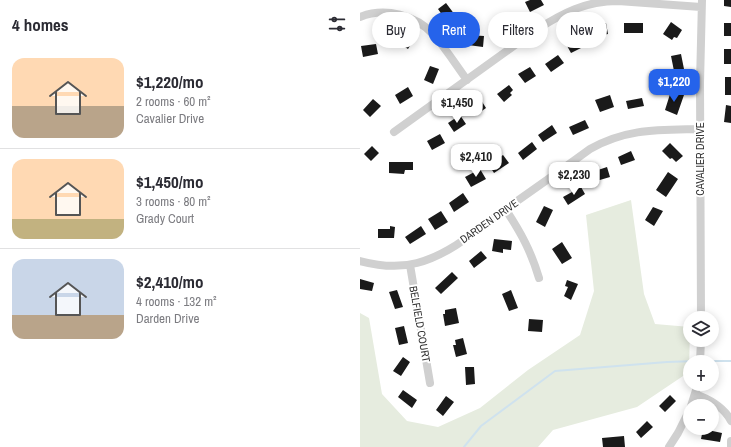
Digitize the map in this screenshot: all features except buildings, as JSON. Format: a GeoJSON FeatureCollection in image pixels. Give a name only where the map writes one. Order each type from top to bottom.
{"type":"FeatureCollection","features":[{"type":"Feature","properties":{"kind":"street"},"geometry":{"type":"LineString","coordinates":[[394,132],[536,30],[552,20],[581,6],[618,0],[702,3]]}},
{"type":"Feature","properties":{"kind":"street","name":"CAVALIER DRIVE"},"geometry":{"type":"LineString","coordinates":[[701,311],[700,129],[702,3]]}},
{"type":"Feature","properties":{"kind":"street"},"geometry":{"type":"LineString","coordinates":[[360,17],[372,14],[389,13],[404,16],[418,22],[434,35],[467,80]]}},
{"type":"Feature","properties":{"kind":"street","name":"DARDEN DRIVE"},"geometry":{"type":"LineString","coordinates":[[360,261],[384,266],[410,265],[426,260],[447,250],[463,241],[590,149],[613,138],[636,132],[700,129]]}},
{"type":"Feature","properties":{"kind":"street"},"geometry":{"type":"LineString","coordinates":[[506,210],[521,233],[530,251],[539,278]]}},
{"type":"Feature","properties":{"kind":"street","name":"BELFIELD COURT"},"geometry":{"type":"LineString","coordinates":[[410,265],[430,383]]}},
{"type":"Feature","properties":{"kind":"street"},"geometry":{"type":"LineString","coordinates":[[693,399],[696,391]]}},
{"type":"Feature","properties":{"kind":"street"},"geometry":{"type":"LineString","coordinates":[[695,394],[713,402],[721,408],[731,421]]}},
{"type":"Feature","properties":{"kind":"street"},"geometry":{"type":"LineString","coordinates":[[668,447],[683,423]]}},
{"type":"Feature","properties":{"kind":"street"},"geometry":{"type":"LineString","coordinates":[[731,441],[731,447]]}},
{"type":"Feature","properties":{"kind":"shaded area"},"geometry":{"type":"Polygon","coordinates":[[[631,200],[644,294],[655,324],[683,326],[683,347],[690,347],[689,355],[683,355],[683,376],[637,407],[553,430],[538,447],[360,447],[360,313],[369,318],[382,394],[407,421],[438,427],[480,408],[528,370],[580,335],[594,291],[586,215],[631,200]]]}},
{"type":"Feature","properties":{"kind":"waterway"},"geometry":{"type":"LineString","coordinates":[[464,447],[481,426],[555,371],[683,361]]}},
{"type":"Feature","properties":{"kind":"waterway"},"geometry":{"type":"LineString","coordinates":[[719,361],[731,361]]}}]}
